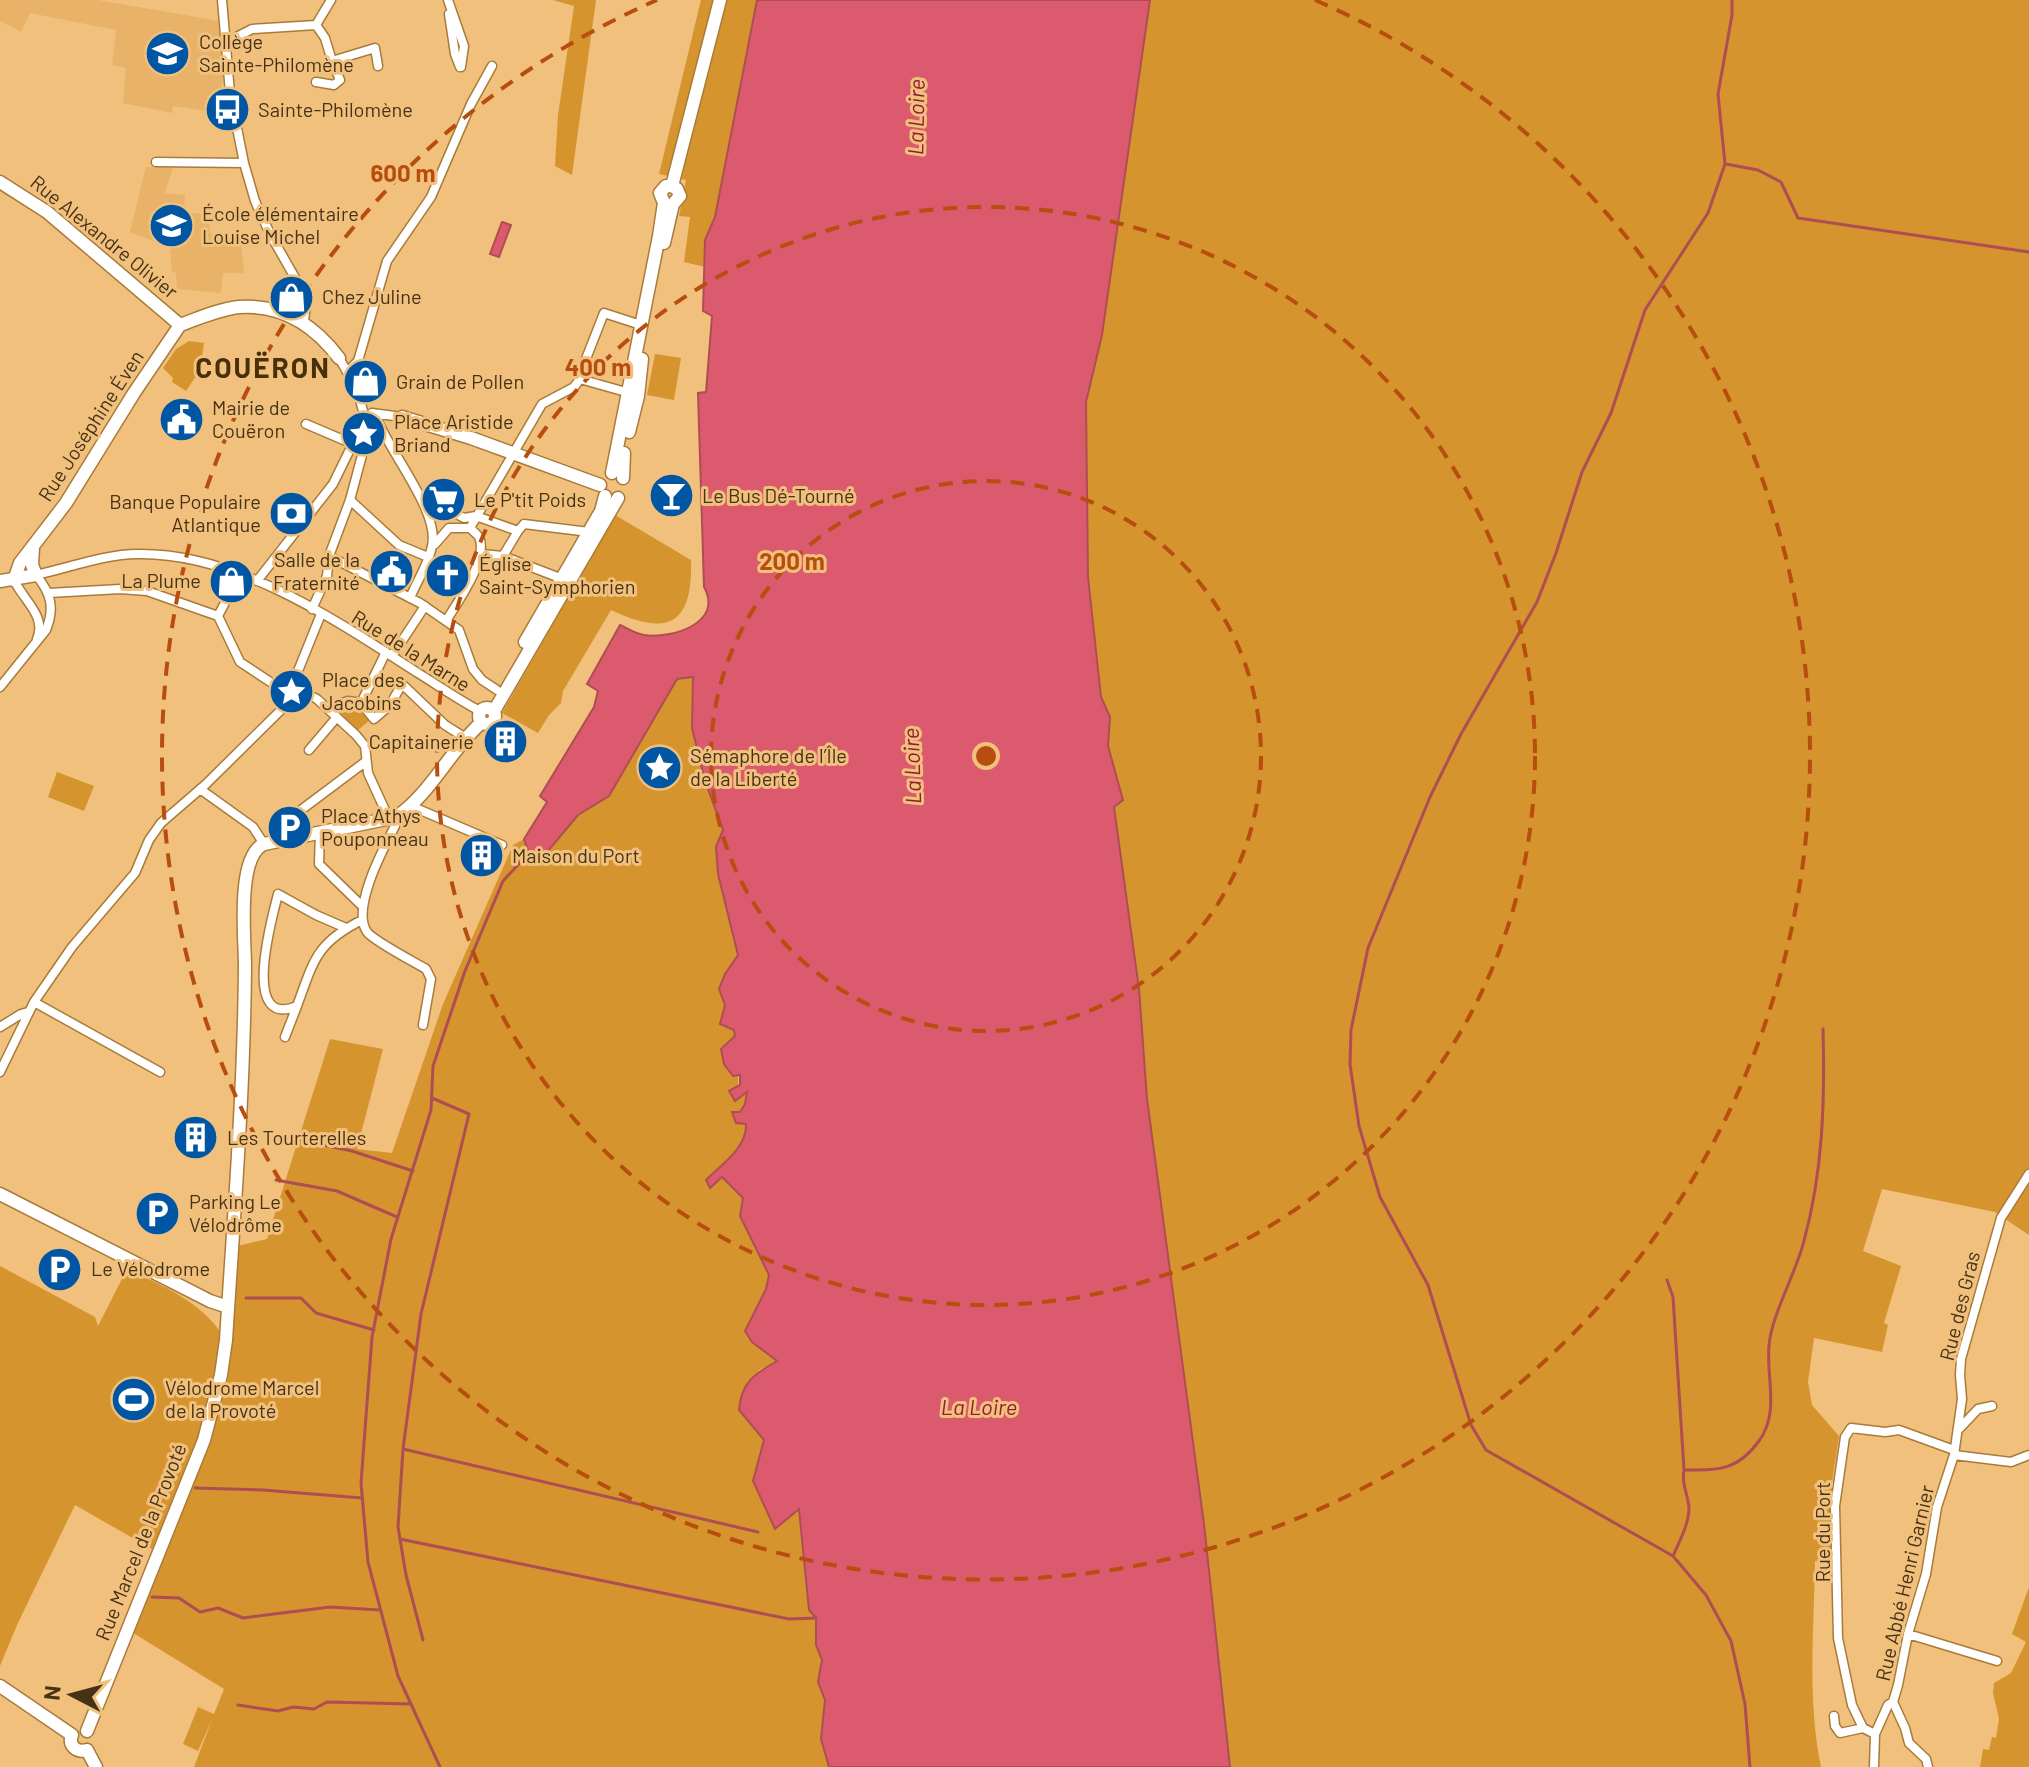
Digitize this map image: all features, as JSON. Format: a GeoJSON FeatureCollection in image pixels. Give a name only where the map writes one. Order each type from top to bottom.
{"type":"FeatureCollection","features":[{"type":"Feature","properties":{"kind":"main road"},"geometry":{"type":"LineString","coordinates":[[668,204],[678,200],[679,193],[672,186],[720,0]]}},
{"type":"Feature","properties":{"kind":"main road","name":"Rue Alexandre Olivier"},"geometry":{"type":"LineString","coordinates":[[0,182],[47,212],[180,325]]}},
{"type":"Feature","properties":{"kind":"main road"},"geometry":{"type":"LineString","coordinates":[[402,417],[514,453],[608,493],[626,487],[618,476],[626,392],[668,204]]}},
{"type":"Feature","properties":{"kind":"main road"},"geometry":{"type":"LineString","coordinates":[[618,476],[638,396],[668,204]]}},
{"type":"Feature","properties":{"kind":"main road"},"geometry":{"type":"LineString","coordinates":[[180,325],[237,307],[253,307],[304,321],[339,358]]}},
{"type":"Feature","properties":{"kind":"main road","name":"Rue Joséphine Éven"},"geometry":{"type":"LineString","coordinates":[[14,580],[20,563],[66,503],[180,325]]}},
{"type":"Feature","properties":{"kind":"main road"},"geometry":{"type":"LineString","coordinates":[[486,713],[560,578],[601,511],[608,493],[604,477],[618,476]]}},
{"type":"Feature","properties":{"kind":"main road"},"geometry":{"type":"LineString","coordinates":[[264,844],[389,819],[414,802],[486,713],[608,493]]}},
{"type":"Feature","properties":{"kind":"main road"},"geometry":{"type":"LineString","coordinates":[[0,581],[36,575],[32,565],[33,548]]}},
{"type":"Feature","properties":{"kind":"main road","name":"Rue Marcel de la Provoté"},"geometry":{"type":"LineString","coordinates":[[87,1731],[204,1440],[221,1375],[243,1068],[244,896],[253,853],[264,844]]}},
{"type":"Feature","properties":{"kind":"main road"},"geometry":{"type":"LineString","coordinates":[[0,1194],[219,1306],[228,1307]]}},
{"type":"Feature","properties":{"kind":"main road"},"geometry":{"type":"LineString","coordinates":[[0,1686],[72,1735]]}},
{"type":"Feature","properties":{"kind":"main road"},"geometry":{"type":"LineString","coordinates":[[81,1729],[87,1731],[92,1741],[87,1750],[74,1748],[71,1741],[72,1735],[81,1729]]}},
{"type":"Feature","properties":{"kind":"main road"},"geometry":{"type":"LineString","coordinates":[[87,1750],[96,1767]]}},
{"type":"Feature","properties":{"kind":"street"},"geometry":{"type":"LineString","coordinates":[[222,0],[230,93],[244,163],[255,201],[270,234],[302,290],[306,304],[304,321]]}},
{"type":"Feature","properties":{"kind":"street"},"geometry":{"type":"LineString","coordinates":[[316,25],[331,0]]}},
{"type":"Feature","properties":{"kind":"street"},"geometry":{"type":"LineString","coordinates":[[447,0],[464,46],[461,67],[455,54],[447,0]]}},
{"type":"Feature","properties":{"kind":"street"},"geometry":{"type":"LineString","coordinates":[[225,43],[252,29],[316,25]]}},
{"type":"Feature","properties":{"kind":"street"},"geometry":{"type":"LineString","coordinates":[[316,25],[325,38],[340,80],[334,85],[316,82]]}},
{"type":"Feature","properties":{"kind":"street"},"geometry":{"type":"LineString","coordinates":[[332,61],[375,48],[378,66]]}},
{"type":"Feature","properties":{"kind":"street"},"geometry":{"type":"LineString","coordinates":[[347,372],[358,361],[387,261],[431,197],[471,104],[492,66]]}},
{"type":"Feature","properties":{"kind":"street"},"geometry":{"type":"LineString","coordinates":[[156,162],[244,163]]}},
{"type":"Feature","properties":{"kind":"street"},"geometry":{"type":"LineString","coordinates":[[470,528],[542,404],[574,387],[580,379],[604,313],[641,325]]}},
{"type":"Feature","properties":{"kind":"street"},"geometry":{"type":"LineString","coordinates":[[257,581],[333,484],[359,431],[363,411],[357,389],[339,358]]}},
{"type":"Feature","properties":{"kind":"street"},"geometry":{"type":"LineString","coordinates":[[580,379],[626,392]]}},
{"type":"Feature","properties":{"kind":"street"},"geometry":{"type":"LineString","coordinates":[[363,411],[402,417]]}},
{"type":"Feature","properties":{"kind":"street"},"geometry":{"type":"LineString","coordinates":[[375,414],[382,433],[419,495],[434,536],[430,553],[410,598]]}},
{"type":"Feature","properties":{"kind":"street"},"geometry":{"type":"LineString","coordinates":[[306,424],[353,444]]}},
{"type":"Feature","properties":{"kind":"street"},"geometry":{"type":"LineString","coordinates":[[0,1072],[34,1002],[72,947],[135,873],[161,823],[280,711],[291,692],[327,576],[329,556],[350,500],[365,444],[359,431]]}},
{"type":"Feature","properties":{"kind":"street"},"geometry":{"type":"LineString","coordinates":[[419,495],[464,518],[476,516],[518,531]]}},
{"type":"Feature","properties":{"kind":"street"},"geometry":{"type":"LineString","coordinates":[[350,500],[399,545],[430,553]]}},
{"type":"Feature","properties":{"kind":"street"},"geometry":{"type":"LineString","coordinates":[[503,556],[524,524],[589,532]]}},
{"type":"Feature","properties":{"kind":"street"},"geometry":{"type":"LineString","coordinates":[[430,553],[449,528],[470,528],[479,537],[481,554],[463,595],[446,621]]}},
{"type":"Feature","properties":{"kind":"street","name":"Rue de la Marne"},"geometry":{"type":"LineString","coordinates":[[36,575],[135,554],[190,557],[257,581],[316,612],[486,713]]}},
{"type":"Feature","properties":{"kind":"street"},"geometry":{"type":"LineString","coordinates":[[481,554],[503,556],[560,578]]}},
{"type":"Feature","properties":{"kind":"street"},"geometry":{"type":"LineString","coordinates":[[329,556],[422,604],[459,630],[464,649],[477,675],[497,690]]}},
{"type":"Feature","properties":{"kind":"street"},"geometry":{"type":"LineString","coordinates":[[218,616],[240,574]]}},
{"type":"Feature","properties":{"kind":"street"},"geometry":{"type":"LineString","coordinates":[[0,687],[46,630],[51,611],[49,593],[36,575]]}},
{"type":"Feature","properties":{"kind":"street"},"geometry":{"type":"LineString","coordinates":[[14,580],[36,613],[40,625],[31,650]]}},
{"type":"Feature","properties":{"kind":"street"},"geometry":{"type":"LineString","coordinates":[[49,593],[147,591],[218,616],[240,662],[281,689],[303,692],[328,708],[353,732],[365,746],[365,762],[389,819],[395,826],[361,905],[362,920],[368,934],[426,969],[431,979],[423,1025]]}},
{"type":"Feature","properties":{"kind":"street"},"geometry":{"type":"LineString","coordinates":[[361,703],[422,604]]}},
{"type":"Feature","properties":{"kind":"street"},"geometry":{"type":"LineString","coordinates":[[36,613],[51,611]]}},
{"type":"Feature","properties":{"kind":"street"},"geometry":{"type":"LineString","coordinates":[[328,708],[348,701],[361,703],[374,719],[390,705],[402,684],[445,725],[466,735]]}},
{"type":"Feature","properties":{"kind":"street"},"geometry":{"type":"LineString","coordinates":[[309,750],[337,717]]}},
{"type":"Feature","properties":{"kind":"street"},"geometry":{"type":"LineString","coordinates":[[292,837],[289,822],[293,816],[365,762]]}},
{"type":"Feature","properties":{"kind":"street"},"geometry":{"type":"LineString","coordinates":[[200,789],[253,827],[264,844]]}},
{"type":"Feature","properties":{"kind":"street"},"geometry":{"type":"LineString","coordinates":[[414,802],[502,845]]}},
{"type":"Feature","properties":{"kind":"street"},"geometry":{"type":"LineString","coordinates":[[320,832],[319,864],[361,905]]}},
{"type":"Feature","properties":{"kind":"street"},"geometry":{"type":"LineString","coordinates":[[297,1006],[282,1010],[272,1008],[264,997],[264,970],[278,894],[346,928]]}},
{"type":"Feature","properties":{"kind":"street"},"geometry":{"type":"LineString","coordinates":[[285,1037],[320,951],[329,939],[362,920]]}},
{"type":"Feature","properties":{"kind":"street"},"geometry":{"type":"LineString","coordinates":[[34,1002],[160,1072]]}},
{"type":"Feature","properties":{"kind":"street"},"geometry":{"type":"LineString","coordinates":[[0,1027],[28,1012]]}},
{"type":"Feature","properties":{"kind":"street","name":"Rue des Gras"},"geometry":{"type":"LineString","coordinates":[[1954,1452],[1962,1399],[1961,1359],[2001,1218],[2029,1174]]}},
{"type":"Feature","properties":{"kind":"street"},"geometry":{"type":"LineString","coordinates":[[1958,1430],[1978,1409],[1992,1406]]}},
{"type":"Feature","properties":{"kind":"street","name":"Rue du Port"},"geometry":{"type":"LineString","coordinates":[[1863,1728],[1852,1705],[1838,1638],[1835,1506],[1845,1437],[1851,1428],[1885,1432],[1899,1430],[1954,1452]]}},
{"type":"Feature","properties":{"kind":"street"},"geometry":{"type":"LineString","coordinates":[[1954,1452],[2011,1462],[2029,1455]]}},
{"type":"Feature","properties":{"kind":"street","name":"Rue Abbé Henri Garnier"},"geometry":{"type":"LineString","coordinates":[[1874,1767],[1875,1734],[1888,1705],[1893,1702],[1908,1634],[1926,1574],[1937,1507],[1954,1452]]}},
{"type":"Feature","properties":{"kind":"street"},"geometry":{"type":"LineString","coordinates":[[1908,1634],[1997,1661]]}},
{"type":"Feature","properties":{"kind":"street"},"geometry":{"type":"LineString","coordinates":[[1893,1702],[1909,1743],[1926,1759],[1928,1767]]}},
{"type":"Feature","properties":{"kind":"street"},"geometry":{"type":"LineString","coordinates":[[1834,1716],[1840,1733],[1863,1728],[1875,1734]]}},
{"type":"Feature","properties":{"kind":"shaded area","name":"Collège Sainte-Philomène"},"geometry":{"type":"Polygon","coordinates":[[[0,0],[98,0],[219,21],[224,75],[220,91],[226,114],[173,106],[172,113],[123,103],[126,68],[112,65],[116,30],[30,13],[21,32],[0,21],[0,0]]]}},
{"type":"Feature","properties":{"kind":"shaded area"},"geometry":{"type":"Polygon","coordinates":[[[553,0],[596,0],[572,175],[555,166],[558,115],[574,6],[553,0]]]}},
{"type":"Feature","properties":{"kind":"shaded area"},"geometry":{"type":"Polygon","coordinates":[[[701,0],[757,0],[715,217],[705,240],[705,267],[684,262],[690,217],[679,216],[686,180],[659,174],[701,0]]]}},
{"type":"Feature","properties":{"kind":"shaded area"},"geometry":{"type":"Polygon","coordinates":[[[1150,0],[2029,0],[2029,1235],[1995,1212],[1882,1189],[1863,1251],[1901,1266],[1884,1323],[1888,1325],[1882,1352],[1814,1338],[1808,1382],[1812,1405],[1839,1436],[1832,1482],[1834,1566],[1815,1561],[1813,1690],[1821,1767],[1230,1767],[1204,1524],[1147,1099],[1139,989],[1114,806],[1123,799],[1108,746],[1110,717],[1101,697],[1088,577],[1086,402],[1102,335],[1150,0]]]}},
{"type":"Feature","properties":{"kind":"shaded area","name":"École élémentaire Louise Michel"},"geometry":{"type":"Polygon","coordinates":[[[146,167],[173,167],[165,193],[185,195],[184,212],[210,215],[210,234],[240,233],[244,273],[223,273],[221,293],[177,289],[170,248],[130,232],[146,167]]]}},
{"type":"Feature","properties":{"kind":"shaded area"},"geometry":{"type":"Polygon","coordinates":[[[189,341],[204,343],[200,370],[186,391],[172,382],[173,378],[163,368],[176,349],[189,341]]]}},
{"type":"Feature","properties":{"kind":"shaded area"},"geometry":{"type":"Polygon","coordinates":[[[655,354],[681,358],[674,400],[647,395],[655,354]]]}},
{"type":"Feature","properties":{"kind":"shaded area"},"geometry":{"type":"Polygon","coordinates":[[[615,515],[691,560],[687,599],[682,612],[673,620],[662,623],[648,623],[611,610],[563,691],[561,703],[538,733],[502,713],[615,515]]]}},
{"type":"Feature","properties":{"kind":"shaded area"},"geometry":{"type":"Polygon","coordinates":[[[693,676],[692,728],[705,781],[724,830],[716,847],[718,873],[738,955],[725,974],[735,1036],[721,1049],[737,1073],[734,1100],[747,1091],[745,1104],[739,1112],[733,1112],[746,1124],[743,1141],[707,1180],[721,1177],[743,1198],[740,1216],[769,1275],[766,1289],[745,1331],[752,1342],[777,1361],[759,1370],[764,1440],[753,1481],[776,1528],[799,1508],[809,1610],[816,1618],[816,1645],[822,1660],[818,1682],[825,1700],[821,1739],[829,1767],[194,1767],[213,1717],[198,1751],[183,1744],[198,1707],[214,1714],[224,1689],[130,1631],[227,1387],[237,1246],[267,1239],[330,1039],[383,1049],[357,1149],[392,1153],[443,1004],[513,845],[524,839],[529,853],[538,862],[578,815],[609,796],[677,679],[693,676]]]}},
{"type":"Feature","properties":{"kind":"shaded area"},"geometry":{"type":"Polygon","coordinates":[[[355,704],[371,719],[357,731],[339,711],[340,706],[355,704]]]}},
{"type":"Feature","properties":{"kind":"shaded area"},"geometry":{"type":"Polygon","coordinates":[[[57,772],[94,786],[84,811],[48,797],[57,772]]]}},
{"type":"Feature","properties":{"kind":"shaded area","name":"Vélodrome Marcel de la Provoté"},"geometry":{"type":"Polygon","coordinates":[[[0,1266],[95,1317],[98,1326],[127,1269],[191,1303],[221,1333],[212,1394],[202,1431],[152,1549],[75,1505],[0,1666],[0,1266]]]}},
{"type":"Feature","properties":{"kind":"shaded area"},"geometry":{"type":"Polygon","coordinates":[[[2029,1587],[2029,1767],[1980,1767],[1983,1749],[1989,1750],[1992,1737],[1996,1738],[1999,1719],[1994,1683],[2011,1673],[2026,1642],[2012,1634],[2029,1587]]]}},
{"type":"Feature","properties":{"kind":"water","name":"La Loire"},"geometry":{"type":"Polygon","coordinates":[[[757,0],[1150,0],[1102,335],[1086,402],[1088,577],[1101,697],[1110,717],[1108,746],[1123,800],[1114,807],[1139,989],[1147,1099],[1204,1524],[1230,1767],[829,1767],[821,1739],[825,1700],[818,1682],[822,1660],[816,1645],[816,1618],[809,1610],[799,1509],[775,1529],[753,1481],[764,1440],[739,1410],[750,1380],[777,1361],[752,1342],[745,1331],[766,1289],[769,1275],[740,1216],[743,1198],[722,1177],[710,1188],[706,1180],[742,1141],[746,1124],[736,1123],[732,1112],[740,1112],[747,1092],[735,1101],[729,1091],[740,1085],[740,1075],[733,1076],[724,1064],[721,1049],[735,1036],[734,1030],[720,1024],[725,1005],[719,989],[738,955],[718,874],[716,847],[723,830],[705,781],[692,728],[693,677],[677,679],[609,796],[578,815],[538,863],[529,853],[524,839],[547,802],[540,796],[594,707],[598,691],[587,684],[620,625],[644,635],[668,634],[692,626],[707,610],[698,393],[706,392],[712,316],[703,311],[705,240],[715,217],[757,0]]]}},
{"type":"Feature","properties":{"kind":"water"},"geometry":{"type":"Polygon","coordinates":[[[502,222],[511,225],[499,257],[490,254],[502,222]]]}},
{"type":"Feature","properties":{"kind":"waterway"},"geometry":{"type":"LineString","coordinates":[[1732,0],[1718,94],[1725,164],[1708,213],[1645,310],[1611,413],[1582,472],[1537,602],[1461,734],[1430,797],[1368,948],[1351,1030],[1350,1064],[1359,1126],[1380,1197],[1428,1285],[1471,1425],[1486,1450],[1673,1556],[1706,1595],[1731,1641],[1745,1704],[1750,1767]]}},
{"type":"Feature","properties":{"kind":"waterway"},"geometry":{"type":"LineString","coordinates":[[1726,164],[1758,170],[1781,182],[1798,218],[2029,252]]}},
{"type":"Feature","properties":{"kind":"waterway"},"geometry":{"type":"LineString","coordinates":[[440,1767],[398,1676],[368,1562],[361,1483],[372,1337],[391,1239],[431,1110],[433,1066],[465,971],[503,881],[529,853]]}},
{"type":"Feature","properties":{"kind":"waterway"},"geometry":{"type":"LineString","coordinates":[[1673,1556],[1689,1514],[1684,1470],[1717,1469],[1735,1463],[1759,1441],[1769,1418],[1771,1334],[1800,1253],[1819,1162],[1824,1083],[1823,1029]]}},
{"type":"Feature","properties":{"kind":"waterway"},"geometry":{"type":"LineString","coordinates":[[423,1640],[406,1575],[398,1527],[403,1449],[421,1314],[469,1114],[432,1098]]}},
{"type":"Feature","properties":{"kind":"waterway"},"geometry":{"type":"LineString","coordinates":[[295,1139],[352,1151],[413,1171]]}},
{"type":"Feature","properties":{"kind":"waterway"},"geometry":{"type":"LineString","coordinates":[[276,1180],[337,1191],[397,1217]]}},
{"type":"Feature","properties":{"kind":"waterway"},"geometry":{"type":"LineString","coordinates":[[1667,1280],[1673,1297],[1684,1470]]}},
{"type":"Feature","properties":{"kind":"waterway"},"geometry":{"type":"LineString","coordinates":[[246,1298],[301,1298],[316,1313],[374,1330]]}},
{"type":"Feature","properties":{"kind":"waterway"},"geometry":{"type":"LineString","coordinates":[[403,1449],[758,1532]]}},
{"type":"Feature","properties":{"kind":"waterway"},"geometry":{"type":"LineString","coordinates":[[195,1488],[362,1498]]}},
{"type":"Feature","properties":{"kind":"waterway"},"geometry":{"type":"LineString","coordinates":[[400,1539],[789,1619],[816,1618]]}},
{"type":"Feature","properties":{"kind":"waterway"},"geometry":{"type":"LineString","coordinates":[[152,1597],[179,1598],[200,1612],[218,1608],[243,1618],[330,1607],[380,1610]]}},
{"type":"Feature","properties":{"kind":"waterway"},"geometry":{"type":"LineString","coordinates":[[238,1705],[278,1711],[293,1707],[314,1709],[327,1702],[411,1704]]}},
{"type":"Feature","properties":{"kind":"place","name":"Collège Sainte-Philomène"},"geometry":{"type":"Point","coordinates":[168,54]}},
{"type":"Feature","properties":{"kind":"place","name":"Sainte-Philomène"},"geometry":{"type":"Point","coordinates":[227,110]}},
{"type":"Feature","properties":{"kind":"place","name":"École élémentaire Louise Michel"},"geometry":{"type":"Point","coordinates":[171,225]}},
{"type":"Feature","properties":{"kind":"place","name":"Chez Juline"},"geometry":{"type":"Point","coordinates":[291,297]}},
{"type":"Feature","properties":{"kind":"place","name":"Grain de Pollen"},"geometry":{"type":"Point","coordinates":[365,382]}},
{"type":"Feature","properties":{"kind":"place","name":"Mairie de Couëron"},"geometry":{"type":"Point","coordinates":[181,420]}},
{"type":"Feature","properties":{"kind":"place","name":"Place Aristide Briand"},"geometry":{"type":"Point","coordinates":[363,434]}},
{"type":"Feature","properties":{"kind":"place","name":"Le Bus Dé-Tourné"},"geometry":{"type":"Point","coordinates":[671,496]}},
{"type":"Feature","properties":{"kind":"place","name":"Le P'tit Poids"},"geometry":{"type":"Point","coordinates":[443,500]}},
{"type":"Feature","properties":{"kind":"place","name":"Banque Populaire Atlantique"},"geometry":{"type":"Point","coordinates":[292,513]}},
{"type":"Feature","properties":{"kind":"place","name":"Salle de la Fraternité"},"geometry":{"type":"Point","coordinates":[391,571]}},
{"type":"Feature","properties":{"kind":"place","name":"Église Saint-Symphorien"},"geometry":{"type":"Point","coordinates":[448,575]}},
{"type":"Feature","properties":{"kind":"place","name":"La Plume"},"geometry":{"type":"Point","coordinates":[232,581]}},
{"type":"Feature","properties":{"kind":"place","name":"Place des Jacobins"},"geometry":{"type":"Point","coordinates":[291,691]}},
{"type":"Feature","properties":{"kind":"place","name":"Capitainerie"},"geometry":{"type":"Point","coordinates":[505,742]}},
{"type":"Feature","properties":{"kind":"place","name":"Sémaphore de l’Île de la Liberté"},"geometry":{"type":"Point","coordinates":[659,768]}},
{"type":"Feature","properties":{"kind":"place","name":"Place Athys Pouponneau"},"geometry":{"type":"Point","coordinates":[290,827]}},
{"type":"Feature","properties":{"kind":"place","name":"Maison du Port"},"geometry":{"type":"Point","coordinates":[481,856]}},
{"type":"Feature","properties":{"kind":"place","name":"Les Tourterelles"},"geometry":{"type":"Point","coordinates":[196,1138]}},
{"type":"Feature","properties":{"kind":"place","name":"Parking Le Vélodrôme"},"geometry":{"type":"Point","coordinates":[158,1214]}},
{"type":"Feature","properties":{"kind":"place","name":"Le Vélodrome"},"geometry":{"type":"Point","coordinates":[60,1269]}},
{"type":"Feature","properties":{"kind":"place","name":"Vélodrome Marcel de la Provoté"},"geometry":{"type":"Point","coordinates":[134,1399]}},
{"type":"Feature","properties":{"kind":"district","name":"COUËRON"},"geometry":{"type":"Point","coordinates":[263,368]}}]}
